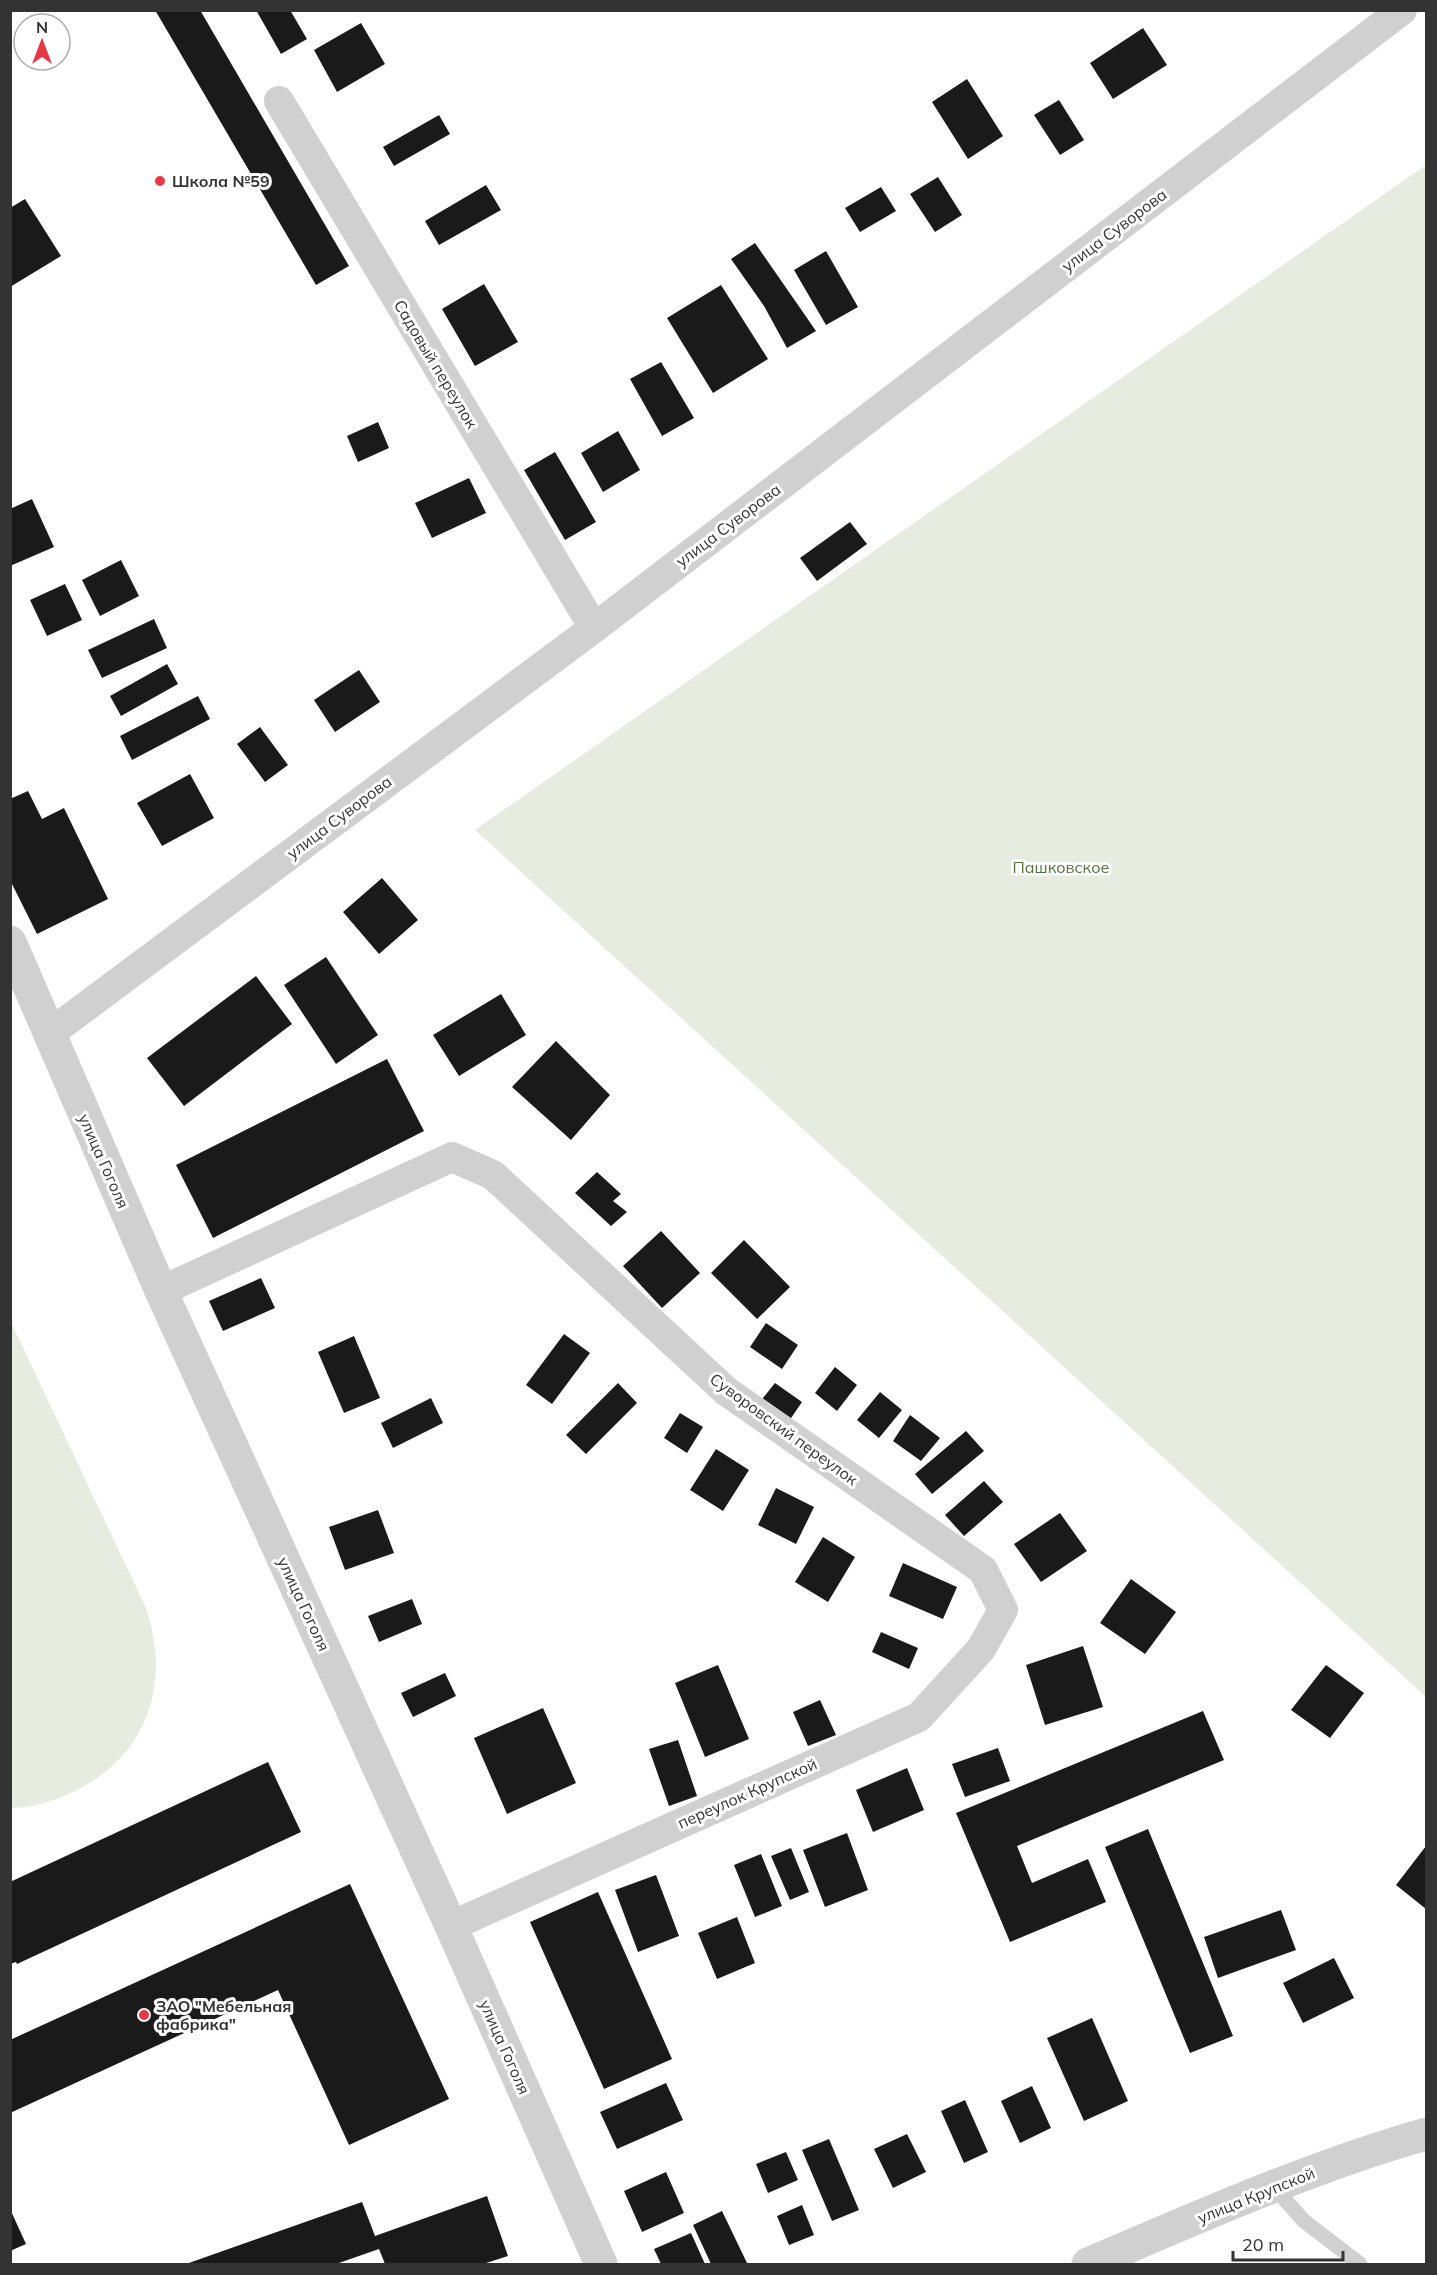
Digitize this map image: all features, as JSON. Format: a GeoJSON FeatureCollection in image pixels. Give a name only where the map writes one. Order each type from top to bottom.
{"type":"FeatureCollection","features":[{"type":"Feature","properties":{"kind":"street","name":"улица Суворова"},"geometry":{"type":"LineString","coordinates":[[49,1034],[594,628],[1402,10]]}},
{"type":"Feature","properties":{"kind":"street","name":"Садовый переулок"},"geometry":{"type":"LineString","coordinates":[[279,101],[594,628]]}},
{"type":"Feature","properties":{"kind":"street","name":"улица Гоголя"},"geometry":{"type":"LineString","coordinates":[[10,942],[161,1291],[451,1926],[601,2265]]}},
{"type":"Feature","properties":{"kind":"street","name":"Суворовский переулок"},"geometry":{"type":"LineString","coordinates":[[161,1291],[452,1157],[493,1175],[726,1391],[983,1570],[1003,1610]]}},
{"type":"Feature","properties":{"kind":"street","name":"переулок Крупской"},"geometry":{"type":"LineString","coordinates":[[451,1926],[919,1716],[981,1649],[1003,1610]]}},
{"type":"Feature","properties":{"kind":"street","name":"улица Крупской"},"geometry":{"type":"LineString","coordinates":[[1088,2265],[1273,2186],[1375,2149],[1426,2134]]}},
{"type":"Feature","properties":{"kind":"lane"},"geometry":{"type":"LineString","coordinates":[[1273,2186],[1304,2221],[1360,2265]]}},
{"type":"Feature","properties":{"kind":"green space","name":"Пашковское"},"geometry":{"type":"Polygon","coordinates":[[[1426,165],[1426,1697],[475,830],[1426,165]]]}},
{"type":"Feature","properties":{"kind":"green space"},"geometry":{"type":"Polygon","coordinates":[[[10,1320],[145,1606],[153,1635],[156,1663],[154,1690],[147,1716],[134,1740],[117,1761],[95,1779],[68,1794],[40,1804],[10,1808],[10,1320]]]}},
{"type":"Feature","properties":{"kind":"building"},"geometry":{"type":"Polygon","coordinates":[[[155,10],[200,10],[349,266],[316,285],[155,10]]]}},
{"type":"Feature","properties":{"kind":"building"},"geometry":{"type":"Polygon","coordinates":[[[256,10],[290,10],[307,39],[281,54],[256,10]]]}},
{"type":"Feature","properties":{"kind":"building"},"geometry":{"type":"Polygon","coordinates":[[[361,23],[385,64],[337,92],[314,50],[361,23]]]}},
{"type":"Feature","properties":{"kind":"building"},"geometry":{"type":"Polygon","coordinates":[[[1143,28],[1167,65],[1113,99],[1090,63],[1143,28]]]}},
{"type":"Feature","properties":{"kind":"building"},"geometry":{"type":"Polygon","coordinates":[[[967,79],[1003,136],[968,159],[932,102],[967,79]]]}},
{"type":"Feature","properties":{"kind":"building"},"geometry":{"type":"Polygon","coordinates":[[[1059,100],[1084,140],[1060,155],[1034,115],[1059,100]]]}},
{"type":"Feature","properties":{"kind":"building"},"geometry":{"type":"Polygon","coordinates":[[[439,115],[450,134],[394,166],[383,147],[439,115]]]}},
{"type":"Feature","properties":{"kind":"building"},"geometry":{"type":"Polygon","coordinates":[[[938,177],[962,215],[935,232],[910,194],[938,177]]]}},
{"type":"Feature","properties":{"kind":"building"},"geometry":{"type":"Polygon","coordinates":[[[486,185],[501,210],[439,245],[425,221],[486,185]]]}},
{"type":"Feature","properties":{"kind":"building"},"geometry":{"type":"Polygon","coordinates":[[[881,187],[896,211],[860,232],[845,208],[881,187]]]}},
{"type":"Feature","properties":{"kind":"building"},"geometry":{"type":"Polygon","coordinates":[[[25,199],[61,256],[10,287],[10,208],[25,199]]]}},
{"type":"Feature","properties":{"kind":"building"},"geometry":{"type":"Polygon","coordinates":[[[755,243],[816,331],[787,348],[764,306],[731,259],[755,243]]]}},
{"type":"Feature","properties":{"kind":"building"},"geometry":{"type":"Polygon","coordinates":[[[826,251],[858,307],[826,325],[794,270],[826,251]]]}},
{"type":"Feature","properties":{"kind":"building"},"geometry":{"type":"Polygon","coordinates":[[[484,284],[518,342],[475,366],[442,309],[484,284]]]}},
{"type":"Feature","properties":{"kind":"building"},"geometry":{"type":"Polygon","coordinates":[[[721,285],[768,359],[713,393],[667,318],[721,285]]]}},
{"type":"Feature","properties":{"kind":"building"},"geometry":{"type":"Polygon","coordinates":[[[661,362],[694,418],[662,436],[630,379],[661,362]]]}},
{"type":"Feature","properties":{"kind":"building"},"geometry":{"type":"Polygon","coordinates":[[[378,422],[389,448],[358,462],[347,436],[378,422]]]}},
{"type":"Feature","properties":{"kind":"building"},"geometry":{"type":"Polygon","coordinates":[[[618,431],[640,470],[603,492],[581,453],[618,431]]]}},
{"type":"Feature","properties":{"kind":"building"},"geometry":{"type":"Polygon","coordinates":[[[555,452],[596,522],[565,540],[524,470],[555,452]]]}},
{"type":"Feature","properties":{"kind":"building"},"geometry":{"type":"Polygon","coordinates":[[[469,478],[486,513],[432,538],[415,503],[469,478]]]}},
{"type":"Feature","properties":{"kind":"building"},"geometry":{"type":"Polygon","coordinates":[[[32,499],[54,547],[10,566],[10,509],[32,499]]]}},
{"type":"Feature","properties":{"kind":"building"},"geometry":{"type":"Polygon","coordinates":[[[850,522],[867,544],[817,581],[800,558],[850,522]]]}},
{"type":"Feature","properties":{"kind":"building"},"geometry":{"type":"Polygon","coordinates":[[[121,560],[139,596],[100,616],[82,580],[121,560]]]}},
{"type":"Feature","properties":{"kind":"building"},"geometry":{"type":"Polygon","coordinates":[[[65,584],[82,620],[47,636],[30,600],[65,584]]]}},
{"type":"Feature","properties":{"kind":"building"},"geometry":{"type":"Polygon","coordinates":[[[154,619],[167,648],[102,678],[88,650],[154,619]]]}},
{"type":"Feature","properties":{"kind":"building"},"geometry":{"type":"Polygon","coordinates":[[[167,664],[178,684],[121,716],[110,696],[167,664]]]}},
{"type":"Feature","properties":{"kind":"building"},"geometry":{"type":"Polygon","coordinates":[[[359,670],[380,702],[335,732],[314,700],[359,670]]]}},
{"type":"Feature","properties":{"kind":"building"},"geometry":{"type":"Polygon","coordinates":[[[198,696],[210,719],[132,760],[120,736],[198,696]]]}},
{"type":"Feature","properties":{"kind":"building"},"geometry":{"type":"Polygon","coordinates":[[[260,727],[288,765],[265,782],[237,744],[260,727]]]}},
{"type":"Feature","properties":{"kind":"building"},"geometry":{"type":"Polygon","coordinates":[[[190,774],[214,818],[162,846],[137,803],[190,774]]]}},
{"type":"Feature","properties":{"kind":"building"},"geometry":{"type":"Polygon","coordinates":[[[28,791],[42,819],[64,808],[108,899],[37,934],[10,880],[10,799],[28,791]]]}},
{"type":"Feature","properties":{"kind":"building"},"geometry":{"type":"Polygon","coordinates":[[[382,878],[418,920],[379,954],[343,912],[382,878]]]}},
{"type":"Feature","properties":{"kind":"building"},"geometry":{"type":"Polygon","coordinates":[[[326,957],[378,1035],[336,1064],[284,985],[326,957]]]}},
{"type":"Feature","properties":{"kind":"building"},"geometry":{"type":"Polygon","coordinates":[[[256,976],[292,1024],[184,1106],[147,1058],[256,976]]]}},
{"type":"Feature","properties":{"kind":"building"},"geometry":{"type":"Polygon","coordinates":[[[501,994],[526,1035],[459,1076],[433,1035],[501,994]]]}},
{"type":"Feature","properties":{"kind":"building"},"geometry":{"type":"Polygon","coordinates":[[[556,1041],[610,1095],[571,1140],[512,1087],[556,1041]]]}},
{"type":"Feature","properties":{"kind":"building"},"geometry":{"type":"Polygon","coordinates":[[[387,1059],[424,1131],[213,1238],[176,1165],[387,1059]]]}},
{"type":"Feature","properties":{"kind":"building"},"geometry":{"type":"Polygon","coordinates":[[[597,1172],[621,1194],[613,1201],[627,1212],[611,1226],[575,1193],[597,1172]]]}},
{"type":"Feature","properties":{"kind":"building"},"geometry":{"type":"Polygon","coordinates":[[[661,1231],[700,1273],[662,1308],[623,1266],[661,1231]]]}},
{"type":"Feature","properties":{"kind":"building"},"geometry":{"type":"Polygon","coordinates":[[[744,1240],[790,1287],[757,1319],[711,1273],[744,1240]]]}},
{"type":"Feature","properties":{"kind":"building"},"geometry":{"type":"Polygon","coordinates":[[[261,1278],[275,1308],[223,1331],[209,1301],[261,1278]]]}},
{"type":"Feature","properties":{"kind":"building"},"geometry":{"type":"Polygon","coordinates":[[[766,1323],[798,1345],[782,1369],[750,1347],[766,1323]]]}},
{"type":"Feature","properties":{"kind":"building"},"geometry":{"type":"Polygon","coordinates":[[[564,1334],[590,1353],[552,1404],[526,1385],[564,1334]]]}},
{"type":"Feature","properties":{"kind":"building"},"geometry":{"type":"Polygon","coordinates":[[[354,1336],[380,1398],[344,1413],[318,1352],[354,1336]]]}},
{"type":"Feature","properties":{"kind":"building"},"geometry":{"type":"Polygon","coordinates":[[[835,1367],[857,1385],[837,1411],[815,1393],[835,1367]]]}},
{"type":"Feature","properties":{"kind":"building"},"geometry":{"type":"Polygon","coordinates":[[[618,1383],[637,1403],[586,1454],[566,1435],[618,1383]]]}},
{"type":"Feature","properties":{"kind":"building"},"geometry":{"type":"Polygon","coordinates":[[[775,1383],[802,1402],[787,1424],[759,1403],[775,1383]]]}},
{"type":"Feature","properties":{"kind":"building"},"geometry":{"type":"Polygon","coordinates":[[[880,1392],[902,1410],[879,1438],[857,1420],[880,1392]]]}},
{"type":"Feature","properties":{"kind":"building"},"geometry":{"type":"Polygon","coordinates":[[[431,1398],[443,1423],[393,1448],[381,1423],[431,1398]]]}},
{"type":"Feature","properties":{"kind":"building"},"geometry":{"type":"Polygon","coordinates":[[[680,1413],[703,1427],[687,1453],[664,1438],[680,1413]]]}},
{"type":"Feature","properties":{"kind":"building"},"geometry":{"type":"Polygon","coordinates":[[[910,1415],[940,1438],[921,1461],[893,1441],[910,1415]]]}},
{"type":"Feature","properties":{"kind":"building"},"geometry":{"type":"Polygon","coordinates":[[[966,1431],[984,1451],[932,1494],[915,1474],[966,1431]]]}},
{"type":"Feature","properties":{"kind":"building"},"geometry":{"type":"Polygon","coordinates":[[[716,1449],[749,1470],[723,1511],[690,1490],[716,1449]]]}},
{"type":"Feature","properties":{"kind":"building"},"geometry":{"type":"Polygon","coordinates":[[[984,1481],[1003,1502],[964,1536],[945,1515],[984,1481]]]}},
{"type":"Feature","properties":{"kind":"building"},"geometry":{"type":"Polygon","coordinates":[[[776,1488],[814,1507],[796,1544],[758,1525],[776,1488]]]}},
{"type":"Feature","properties":{"kind":"building"},"geometry":{"type":"Polygon","coordinates":[[[378,1510],[394,1553],[345,1570],[329,1527],[378,1510]]]}},
{"type":"Feature","properties":{"kind":"building"},"geometry":{"type":"Polygon","coordinates":[[[1060,1513],[1087,1551],[1041,1582],[1014,1544],[1060,1513]]]}},
{"type":"Feature","properties":{"kind":"building"},"geometry":{"type":"Polygon","coordinates":[[[823,1537],[855,1557],[828,1602],[795,1582],[823,1537]]]}},
{"type":"Feature","properties":{"kind":"building"},"geometry":{"type":"Polygon","coordinates":[[[903,1563],[957,1587],[943,1619],[889,1596],[903,1563]]]}},
{"type":"Feature","properties":{"kind":"building"},"geometry":{"type":"Polygon","coordinates":[[[1131,1579],[1176,1612],[1145,1654],[1100,1623],[1131,1579]]]}},
{"type":"Feature","properties":{"kind":"building"},"geometry":{"type":"Polygon","coordinates":[[[412,1599],[422,1624],[379,1642],[368,1616],[412,1599]]]}},
{"type":"Feature","properties":{"kind":"building"},"geometry":{"type":"Polygon","coordinates":[[[881,1632],[918,1648],[909,1669],[872,1652],[881,1632]]]}},
{"type":"Feature","properties":{"kind":"building"},"geometry":{"type":"Polygon","coordinates":[[[1083,1646],[1103,1707],[1045,1725],[1026,1665],[1083,1646]]]}},
{"type":"Feature","properties":{"kind":"building"},"geometry":{"type":"Polygon","coordinates":[[[718,1665],[749,1739],[705,1757],[675,1683],[718,1665]]]}},
{"type":"Feature","properties":{"kind":"building"},"geometry":{"type":"Polygon","coordinates":[[[1326,1665],[1364,1693],[1330,1738],[1291,1710],[1326,1665]]]}},
{"type":"Feature","properties":{"kind":"building"},"geometry":{"type":"Polygon","coordinates":[[[445,1673],[456,1696],[413,1717],[401,1693],[445,1673]]]}},
{"type":"Feature","properties":{"kind":"building"},"geometry":{"type":"Polygon","coordinates":[[[820,1700],[836,1735],[808,1746],[793,1712],[820,1700]]]}},
{"type":"Feature","properties":{"kind":"building"},"geometry":{"type":"Polygon","coordinates":[[[543,1708],[576,1783],[507,1814],[474,1738],[543,1708]]]}},
{"type":"Feature","properties":{"kind":"building"},"geometry":{"type":"Polygon","coordinates":[[[1203,1711],[1224,1760],[1017,1846],[1032,1883],[1088,1859],[1106,1902],[1010,1942],[956,1813],[1203,1711]]]}},
{"type":"Feature","properties":{"kind":"building"},"geometry":{"type":"Polygon","coordinates":[[[678,1740],[697,1796],[669,1806],[649,1749],[678,1740]]]}},
{"type":"Feature","properties":{"kind":"building"},"geometry":{"type":"Polygon","coordinates":[[[998,1748],[1010,1781],[965,1797],[952,1764],[998,1748]]]}},
{"type":"Feature","properties":{"kind":"building"},"geometry":{"type":"Polygon","coordinates":[[[268,1762],[301,1832],[17,1964],[16,1962],[10,1964],[10,1882],[268,1762]]]}},
{"type":"Feature","properties":{"kind":"building"},"geometry":{"type":"Polygon","coordinates":[[[907,1768],[924,1810],[873,1832],[856,1790],[907,1768]]]}},
{"type":"Feature","properties":{"kind":"building"},"geometry":{"type":"Polygon","coordinates":[[[1148,1829],[1233,2036],[1190,2053],[1105,1847],[1148,1829]]]}},
{"type":"Feature","properties":{"kind":"building"},"geometry":{"type":"Polygon","coordinates":[[[847,1833],[868,1890],[825,1907],[803,1850],[847,1833]]]}},
{"type":"Feature","properties":{"kind":"building"},"geometry":{"type":"Polygon","coordinates":[[[1426,1846],[1426,1909],[1396,1885],[1426,1846]]]}},
{"type":"Feature","properties":{"kind":"building"},"geometry":{"type":"Polygon","coordinates":[[[791,1848],[809,1892],[790,1900],[771,1856],[791,1848]]]}},
{"type":"Feature","properties":{"kind":"building"},"geometry":{"type":"Polygon","coordinates":[[[761,1854],[782,1906],[755,1917],[734,1865],[761,1854]]]}},
{"type":"Feature","properties":{"kind":"building"},"geometry":{"type":"Polygon","coordinates":[[[656,1875],[679,1936],[638,1952],[615,1890],[656,1875]]]}},
{"type":"Feature","properties":{"kind":"building"},"geometry":{"type":"Polygon","coordinates":[[[350,1884],[449,2099],[349,2145],[278,1990],[10,2113],[10,2040],[350,1884]]]}},
{"type":"Feature","properties":{"kind":"building"},"geometry":{"type":"Polygon","coordinates":[[[598,1892],[672,2059],[604,2089],[530,1922],[598,1892]]]}},
{"type":"Feature","properties":{"kind":"building"},"geometry":{"type":"Polygon","coordinates":[[[1281,1910],[1296,1950],[1218,1978],[1204,1937],[1281,1910]]]}},
{"type":"Feature","properties":{"kind":"building"},"geometry":{"type":"Polygon","coordinates":[[[737,1917],[755,1963],[717,1979],[698,1933],[737,1917]]]}},
{"type":"Feature","properties":{"kind":"building"},"geometry":{"type":"Polygon","coordinates":[[[1334,1958],[1354,1998],[1303,2023],[1283,1983],[1334,1958]]]}},
{"type":"Feature","properties":{"kind":"building"},"geometry":{"type":"Polygon","coordinates":[[[1092,2018],[1128,2101],[1084,2121],[1047,2038],[1092,2018]]]}},
{"type":"Feature","properties":{"kind":"building"},"geometry":{"type":"Polygon","coordinates":[[[666,2083],[683,2120],[617,2149],[600,2112],[666,2083]]]}},
{"type":"Feature","properties":{"kind":"building"},"geometry":{"type":"Polygon","coordinates":[[[1032,2086],[1051,2128],[1020,2143],[1001,2101],[1032,2086]]]}},
{"type":"Feature","properties":{"kind":"building"},"geometry":{"type":"Polygon","coordinates":[[[965,2100],[988,2152],[964,2163],[941,2111],[965,2100]]]}},
{"type":"Feature","properties":{"kind":"building"},"geometry":{"type":"Polygon","coordinates":[[[907,2134],[926,2172],[893,2188],[874,2149],[907,2134]]]}},
{"type":"Feature","properties":{"kind":"building"},"geometry":{"type":"Polygon","coordinates":[[[829,2139],[859,2210],[832,2221],[802,2150],[829,2139]]]}},
{"type":"Feature","properties":{"kind":"building"},"geometry":{"type":"Polygon","coordinates":[[[786,2152],[798,2180],[768,2193],[756,2164],[786,2152]]]}},
{"type":"Feature","properties":{"kind":"building"},"geometry":{"type":"Polygon","coordinates":[[[666,2172],[684,2213],[642,2232],[624,2191],[666,2172]]]}},
{"type":"Feature","properties":{"kind":"building"},"geometry":{"type":"Polygon","coordinates":[[[487,2196],[508,2256],[483,2264],[385,2264],[379,2249],[336,2264],[186,2264],[362,2202],[375,2236],[487,2196]]]}},
{"type":"Feature","properties":{"kind":"building"},"geometry":{"type":"Polygon","coordinates":[[[802,2205],[814,2235],[789,2245],[777,2216],[802,2205]]]}},
{"type":"Feature","properties":{"kind":"building"},"geometry":{"type":"Polygon","coordinates":[[[10,2209],[26,2244],[10,2251],[10,2209]]]}},
{"type":"Feature","properties":{"kind":"building"},"geometry":{"type":"Polygon","coordinates":[[[722,2211],[747,2263],[711,2264],[693,2225],[722,2211]]]}},
{"type":"Feature","properties":{"kind":"building"},"geometry":{"type":"Polygon","coordinates":[[[691,2233],[705,2264],[661,2264],[654,2249],[691,2233]]]}},
{"type":"Feature","properties":{"kind":"place","name":"Школа №59"},"geometry":{"type":"Point","coordinates":[160,181]}},
{"type":"Feature","properties":{"kind":"place","name":"ЗАО \"Мебельная фабрика\""},"geometry":{"type":"Point","coordinates":[144,2015]}}]}
